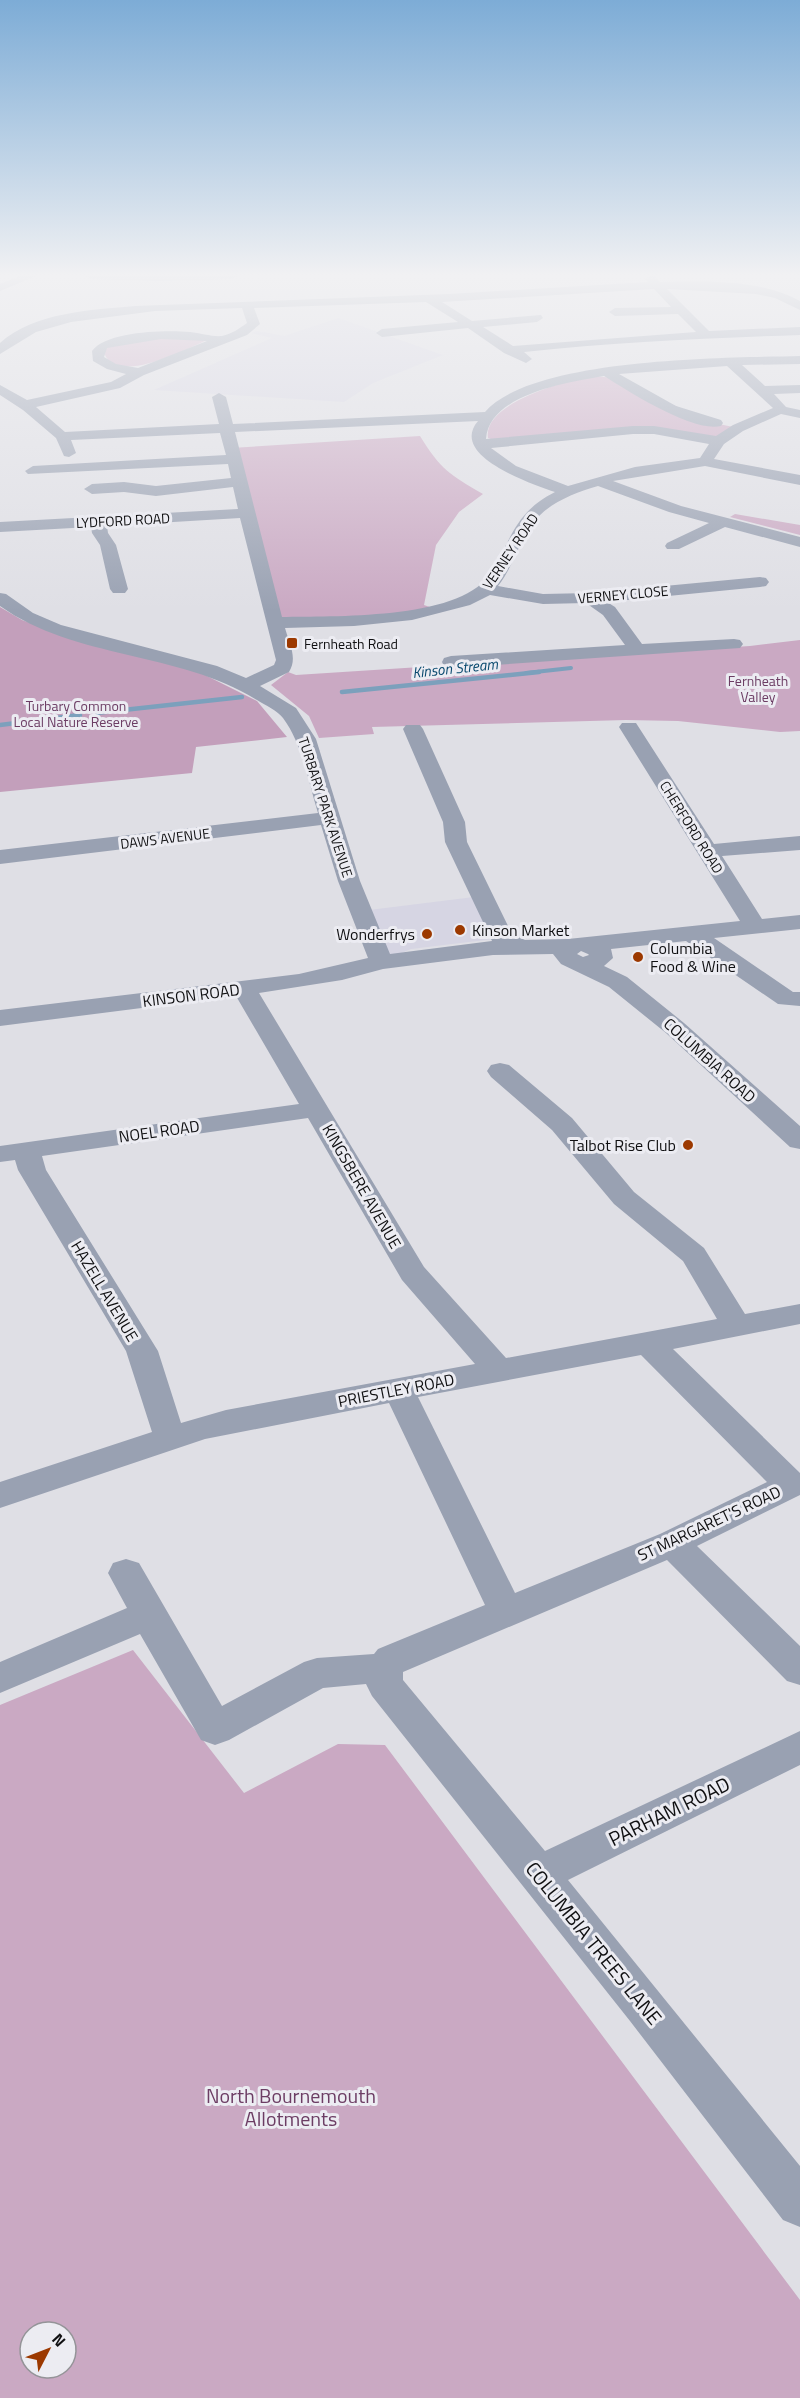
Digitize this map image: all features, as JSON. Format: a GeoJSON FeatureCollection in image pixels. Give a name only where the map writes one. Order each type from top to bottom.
{"type":"FeatureCollection","features":[{"type":"Feature","properties":{"kind":"street"},"geometry":{"type":"LineString","coordinates":[[25,405],[102,388]]}},
{"type":"Feature","properties":{"kind":"street"},"geometry":{"type":"LineString","coordinates":[[538,388],[516,396],[486,416],[478,432],[483,444],[496,460],[510,469],[568,491]]}},
{"type":"Feature","properties":{"kind":"street"},"geometry":{"type":"LineString","coordinates":[[633,388],[667,409],[686,416],[738,428]]}},
{"type":"Feature","properties":{"kind":"street"},"geometry":{"type":"LineString","coordinates":[[760,388],[779,406],[780,410]]}},
{"type":"Feature","properties":{"kind":"street"},"geometry":{"type":"LineString","coordinates":[[762,390],[800,388]]}},
{"type":"Feature","properties":{"kind":"street"},"geometry":{"type":"LineString","coordinates":[[0,389],[25,405],[62,436],[70,455]]}},
{"type":"Feature","properties":{"kind":"street"},"geometry":{"type":"LineString","coordinates":[[219,397],[274,623],[283,648],[285,665],[246,685]]}},
{"type":"Feature","properties":{"kind":"street"},"geometry":{"type":"LineString","coordinates":[[705,462],[718,441],[738,428],[780,410],[800,414]]}},
{"type":"Feature","properties":{"kind":"street"},"geometry":{"type":"LineString","coordinates":[[62,436],[486,416]]}},
{"type":"Feature","properties":{"kind":"street"},"geometry":{"type":"LineString","coordinates":[[483,444],[633,429],[654,430],[718,441]]}},
{"type":"Feature","properties":{"kind":"street"},"geometry":{"type":"LineString","coordinates":[[33,471],[234,459]]}},
{"type":"Feature","properties":{"kind":"street","name":"VERNEY ROAD"},"geometry":{"type":"LineString","coordinates":[[274,623],[419,614],[457,604],[487,589],[527,520],[540,507],[568,491],[598,481],[662,467],[705,462],[800,480]]}},
{"type":"Feature","properties":{"kind":"street"},"geometry":{"type":"LineString","coordinates":[[598,481],[648,500],[800,542]]}},
{"type":"Feature","properties":{"kind":"street"},"geometry":{"type":"LineString","coordinates":[[92,489],[124,487],[156,491],[239,482]]}},
{"type":"Feature","properties":{"kind":"street","name":"LYDFORD ROAD"},"geometry":{"type":"LineString","coordinates":[[0,527],[247,513]]}},
{"type":"Feature","properties":{"kind":"street"},"geometry":{"type":"LineString","coordinates":[[98,522],[100,533],[108,545],[119,589]]}},
{"type":"Feature","properties":{"kind":"street"},"geometry":{"type":"LineString","coordinates":[[673,546],[723,522]]}},
{"type":"Feature","properties":{"kind":"street","name":"VERNEY CLOSE"},"geometry":{"type":"LineString","coordinates":[[487,589],[543,599],[590,598],[760,582]]}},
{"type":"Feature","properties":{"kind":"street","name":"TURBARY PARK AVENUE"},"geometry":{"type":"LineString","coordinates":[[0,598],[27,617],[55,628],[210,670],[246,685],[289,712],[305,736],[349,881],[381,962]]}},
{"type":"Feature","properties":{"kind":"street"},"geometry":{"type":"LineString","coordinates":[[590,598],[609,611],[638,650]]}},
{"type":"Feature","properties":{"kind":"street"},"geometry":{"type":"LineString","coordinates":[[451,662],[734,644]]}},
{"type":"Feature","properties":{"kind":"street","name":"CHERFORD ROAD"},"geometry":{"type":"LineString","coordinates":[[629,727],[755,927]]}},
{"type":"Feature","properties":{"kind":"street"},"geometry":{"type":"LineString","coordinates":[[413,729],[454,822],[456,842],[505,944]]}},
{"type":"Feature","properties":{"kind":"street","name":"DAWS AVENUE"},"geometry":{"type":"LineString","coordinates":[[0,857],[329,818]]}},
{"type":"Feature","properties":{"kind":"street"},"geometry":{"type":"LineString","coordinates":[[707,851],[800,843]]}},
{"type":"Feature","properties":{"kind":"street"},"geometry":{"type":"LineString","coordinates":[[584,955],[623,941],[800,921]]}},
{"type":"Feature","properties":{"kind":"street"},"geometry":{"type":"LineString","coordinates":[[690,933],[787,999],[800,999]]}},
{"type":"Feature","properties":{"kind":"street","name":"KINSON ROAD"},"geometry":{"type":"LineString","coordinates":[[0,1018],[244,988],[342,973],[381,962],[505,944],[584,955]]}},
{"type":"Feature","properties":{"kind":"street","name":"KINSON ROAD"},"geometry":{"type":"LineString","coordinates":[[381,962],[405,967],[513,957],[584,955]]}},
{"type":"Feature","properties":{"kind":"street","name":"COLUMBIA ROAD"},"geometry":{"type":"LineString","coordinates":[[584,955],[675,1028],[800,1141]]}},
{"type":"Feature","properties":{"kind":"street","name":"KINGSBERE AVENUE"},"geometry":{"type":"LineString","coordinates":[[244,988],[413,1272],[498,1370]]}},
{"type":"Feature","properties":{"kind":"street"},"geometry":{"type":"LineString","coordinates":[[500,1071],[562,1124],[624,1198],[694,1255],[737,1326]]}},
{"type":"Feature","properties":{"kind":"street","name":"NOEL ROAD"},"geometry":{"type":"LineString","coordinates":[[13,1152],[317,1109]]}},
{"type":"Feature","properties":{"kind":"street","name":"HAZELL AVENUE"},"geometry":{"type":"LineString","coordinates":[[13,1152],[32,1170],[142,1351],[170,1438]]}},
{"type":"Feature","properties":{"kind":"street","name":"PRIESTLEY ROAD"},"geometry":{"type":"LineString","coordinates":[[0,1495],[170,1438],[226,1422],[800,1314]]}},
{"type":"Feature","properties":{"kind":"street","name":"ST MARGARET'S ROAD"},"geometry":{"type":"LineString","coordinates":[[385,1677],[391,1659],[672,1543],[792,1485],[647,1342]]}},
{"type":"Feature","properties":{"kind":"street"},"geometry":{"type":"LineString","coordinates":[[398,1389],[507,1612]]}},
{"type":"Feature","properties":{"kind":"street"},"geometry":{"type":"LineString","coordinates":[[672,1543],[800,1670]]}},
{"type":"Feature","properties":{"kind":"street"},"geometry":{"type":"LineString","coordinates":[[126,1573],[215,1729],[317,1673],[357,1669],[385,1677]]}},
{"type":"Feature","properties":{"kind":"street"},"geometry":{"type":"LineString","coordinates":[[0,1678],[148,1615]]}},
{"type":"Feature","properties":{"kind":"street","name":"COLUMBIA TREES LANE"},"geometry":{"type":"LineString","coordinates":[[385,1677],[800,2204]]}},
{"type":"Feature","properties":{"kind":"street","name":"PARHAM ROAD"},"geometry":{"type":"LineString","coordinates":[[539,1874],[800,1747]]}},
{"type":"Feature","properties":{"kind":"shaded area"},"geometry":{"type":"Polygon","coordinates":[[[159,388],[366,388],[344,402],[154,390],[159,388]]]}},
{"type":"Feature","properties":{"kind":"shaded area"},"geometry":{"type":"Polygon","coordinates":[[[482,896],[502,938],[411,949],[381,962],[361,911],[482,896]]]}},
{"type":"Feature","properties":{"kind":"green space"},"geometry":{"type":"Polygon","coordinates":[[[548,388],[635,388],[714,423],[738,428],[718,441],[654,430],[494,440],[488,438],[490,425],[499,414],[512,404],[548,388]]]}},
{"type":"Feature","properties":{"kind":"green space"},"geometry":{"type":"Polygon","coordinates":[[[420,436],[440,464],[483,494],[459,512],[436,545],[424,605],[438,610],[274,623],[231,448],[420,436]]]}},
{"type":"Feature","properties":{"kind":"green space"},"geometry":{"type":"Polygon","coordinates":[[[735,514],[800,525],[800,535],[730,517],[735,514]]]}},
{"type":"Feature","properties":{"kind":"green space","name":"Turbary Common Local Nature Reserve"},"geometry":{"type":"Polygon","coordinates":[[[0,607],[22,620],[54,632],[201,673],[257,701],[287,737],[196,747],[192,773],[0,792],[0,607]]]}},
{"type":"Feature","properties":{"kind":"green space","name":"Fernheath Valley"},"geometry":{"type":"Polygon","coordinates":[[[800,640],[800,731],[780,732],[678,721],[626,720],[372,727],[374,734],[319,738],[309,716],[271,685],[288,672],[296,675],[750,646],[800,640]]]}},
{"type":"Feature","properties":{"kind":"green space","name":"North Bournemouth Allotments"},"geometry":{"type":"Polygon","coordinates":[[[133,1650],[244,1793],[338,1744],[385,1745],[800,2300],[800,2398],[0,2398],[0,1705],[133,1650]]]}},
{"type":"Feature","properties":{"kind":"waterway","name":"Kinson Stream"},"geometry":{"type":"LineString","coordinates":[[526,673],[571,668]]}},
{"type":"Feature","properties":{"kind":"waterway","name":"Kinson Stream"},"geometry":{"type":"LineString","coordinates":[[342,692],[539,672]]}},
{"type":"Feature","properties":{"kind":"waterway","name":"Kinson Stream"},"geometry":{"type":"LineString","coordinates":[[96,713],[242,697]]}},
{"type":"Feature","properties":{"kind":"waterway","name":"Kinson Stream"},"geometry":{"type":"LineString","coordinates":[[0,725],[80,715]]}},
{"type":"Feature","properties":{"kind":"place","name":"Fernheath Road"},"geometry":{"type":"Point","coordinates":[292,643]}},
{"type":"Feature","properties":{"kind":"place","name":"Kinson Market"},"geometry":{"type":"Point","coordinates":[460,930]}},
{"type":"Feature","properties":{"kind":"place","name":"Wonderfrys"},"geometry":{"type":"Point","coordinates":[427,934]}},
{"type":"Feature","properties":{"kind":"place","name":"Columbia Food & Wine"},"geometry":{"type":"Point","coordinates":[638,957]}},
{"type":"Feature","properties":{"kind":"place","name":"Talbot Rise Club"},"geometry":{"type":"Point","coordinates":[688,1145]}}]}
